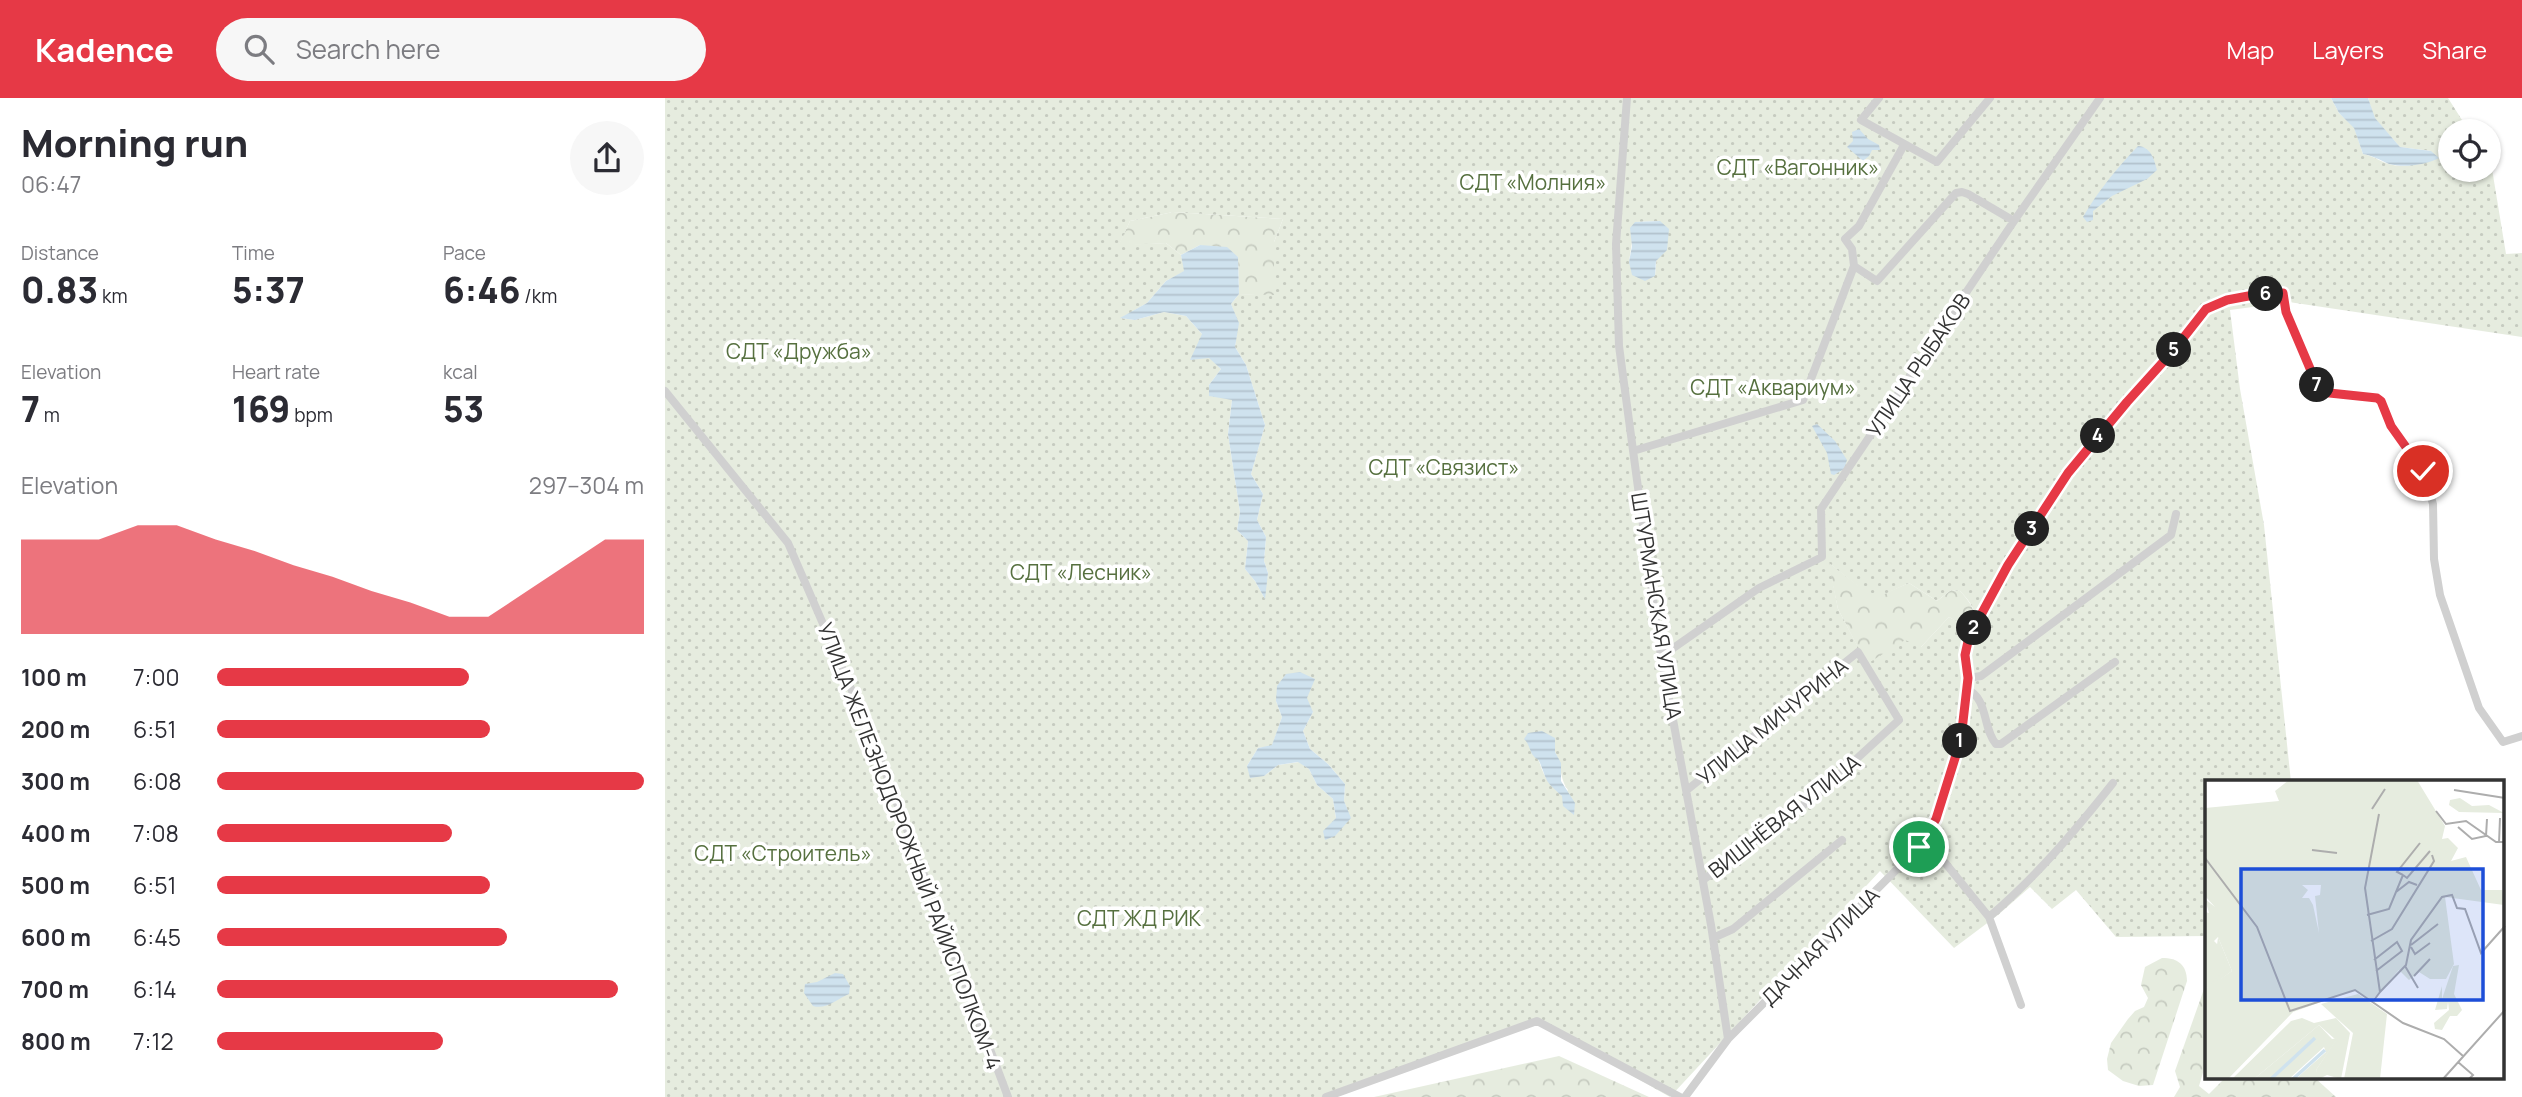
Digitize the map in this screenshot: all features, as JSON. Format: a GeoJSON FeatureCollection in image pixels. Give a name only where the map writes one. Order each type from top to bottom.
{"type":"FeatureCollection","features":[{"type":"Feature","properties":{"kind":"street","name":"ШТУРМАНСКАЯ УЛИЦА"},"geometry":{"type":"LineString","coordinates":[[1626,98],[1616,244],[1619,346],[1659,644],[1703,880],[1728,1039]]}},
{"type":"Feature","properties":{"kind":"street"},"geometry":{"type":"LineString","coordinates":[[1879,98],[1861,120],[1937,162],[1990,98]]}},
{"type":"Feature","properties":{"kind":"street","name":"УЛИЦА РЫБАКОВ"},"geometry":{"type":"LineString","coordinates":[[1659,644],[1672,649],[1759,588],[1822,557],[1821,509],[2099,98]]}},
{"type":"Feature","properties":{"kind":"street"},"geometry":{"type":"LineString","coordinates":[[1633,450],[1801,402],[1854,266],[1852,249],[1845,239],[1859,226],[1904,145]]}},
{"type":"Feature","properties":{"kind":"street"},"geometry":{"type":"LineString","coordinates":[[1854,266],[1877,281],[1956,193],[1968,194],[2014,221]]}},
{"type":"Feature","properties":{"kind":"street","name":"ДАЧНАЯ УЛИЦА"},"geometry":{"type":"LineString","coordinates":[[1728,1039],[1925,838],[1936,819],[1961,739],[1968,678],[1965,655],[1967,642],[2008,565],[2068,473],[2206,309],[2227,300],[2283,293],[2286,312],[2320,392],[2377,398],[2381,401],[2391,426],[2423,471],[2433,504],[2434,559],[2440,595],[2479,708],[2503,743],[2522,736]]}},
{"type":"Feature","properties":{"kind":"street","name":"УЛИЦА ЖЕЛЕЗНОДОРОЖНЫЙ РАЙИСПОЛКОМ-4"},"geometry":{"type":"LineString","coordinates":[[665,391],[788,542],[871,737],[1008,1097]]}},
{"type":"Feature","properties":{"kind":"street"},"geometry":{"type":"LineString","coordinates":[[1968,678],[1981,676],[2171,535],[2176,514]]}},
{"type":"Feature","properties":{"kind":"street","name":"УЛИЦА МИЧУРИНА"},"geometry":{"type":"LineString","coordinates":[[1687,790],[1858,652]]}},
{"type":"Feature","properties":{"kind":"street","name":"ВИШНЁВАЯ УЛИЦА"},"geometry":{"type":"LineString","coordinates":[[1703,880],[1817,795],[1899,720],[1858,652]]}},
{"type":"Feature","properties":{"kind":"street"},"geometry":{"type":"LineString","coordinates":[[1966,689],[1979,699],[1991,739],[1996,744],[2001,744],[2115,662]]}},
{"type":"Feature","properties":{"kind":"street"},"geometry":{"type":"LineString","coordinates":[[1989,917],[2018,893],[2044,865],[2113,783]]}},
{"type":"Feature","properties":{"kind":"street"},"geometry":{"type":"LineString","coordinates":[[1925,838],[1989,917],[2021,1005]]}},
{"type":"Feature","properties":{"kind":"street"},"geometry":{"type":"LineString","coordinates":[[1713,938],[1734,929],[1842,840]]}},
{"type":"Feature","properties":{"kind":"street"},"geometry":{"type":"LineString","coordinates":[[1326,1097],[1537,1021],[1680,1097]]}},
{"type":"Feature","properties":{"kind":"street"},"geometry":{"type":"LineString","coordinates":[[1685,1097],[1728,1039]]}},
{"type":"Feature","properties":{"kind":"green space"},"geometry":{"type":"Polygon","coordinates":[[[665,98],[2331,98],[2339,113],[2354,127],[2363,154],[2399,166],[2418,164],[2431,151],[2400,147],[2374,118],[2368,98],[2448,98],[2461,119],[2438,119],[2438,182],[2494,182],[2506,254],[2522,253],[2522,337],[2289,302],[2230,310],[2240,389],[2264,525],[2291,780],[2205,780],[2205,936],[2116,937],[2076,890],[2052,909],[2030,887],[1954,948],[1880,871],[1670,1097],[1539,1023],[1334,1097],[665,1097],[665,98]],[[1173,212],[1130,221],[1119,245],[1166,243],[1181,255],[1185,271],[1166,281],[1147,303],[1121,318],[1135,320],[1164,312],[1186,316],[1202,334],[1209,357],[1221,369],[1209,385],[1232,400],[1228,434],[1240,512],[1237,530],[1248,541],[1245,569],[1264,597],[1268,573],[1264,561],[1266,537],[1257,520],[1263,494],[1251,474],[1265,425],[1246,365],[1235,347],[1238,323],[1231,304],[1239,294],[1274,295],[1274,242],[1283,219],[1173,212]],[[1660,221],[1635,222],[1629,262],[1655,276],[1660,221]],[[1829,563],[1838,609],[1867,664],[1905,640],[1921,647],[1949,617],[1970,628],[1973,623],[1971,604],[1960,591],[1951,590],[1937,601],[1909,583],[1874,599],[1829,563]],[[1276,701],[1282,717],[1272,746],[1258,748],[1247,766],[1264,776],[1278,765],[1299,762],[1309,769],[1317,785],[1333,799],[1336,818],[1350,818],[1344,801],[1345,784],[1328,764],[1310,749],[1303,731],[1313,712],[1276,701]],[[1529,744],[1548,782],[1562,796],[1568,790],[1555,752],[1529,744]]]}},
{"type":"Feature","properties":{"kind":"green space"},"geometry":{"type":"Polygon","coordinates":[[[1173,212],[1283,219],[1274,242],[1274,296],[1239,294],[1238,257],[1200,245],[1181,255],[1166,243],[1118,246],[1130,221],[1173,212]]]}},
{"type":"Feature","properties":{"kind":"green space"},"geometry":{"type":"Polygon","coordinates":[[[1828,562],[1874,598],[1909,583],[1937,601],[1951,590],[1960,591],[1973,608],[1973,623],[1970,629],[1949,617],[1921,647],[1867,665],[1838,609],[1828,562]]]}},
{"type":"Feature","properties":{"kind":"green space"},"geometry":{"type":"Polygon","coordinates":[[[2162,958],[2173,959],[2180,964],[2187,981],[2153,1085],[2139,1086],[2123,1081],[2108,1070],[2107,1059],[2111,1043],[2135,1011],[2144,1007],[2148,998],[2141,985],[2145,967],[2162,958]]]}},
{"type":"Feature","properties":{"kind":"green space"},"geometry":{"type":"Polygon","coordinates":[[[2204,989],[2205,1066],[2199,1086],[2209,1094],[2223,1080],[2317,1080],[2336,1097],[2174,1097],[2180,1087],[2175,1071],[2204,989]]]}},
{"type":"Feature","properties":{"kind":"green space"},"geometry":{"type":"Polygon","coordinates":[[[1559,1056],[1649,1097],[1374,1097],[1559,1056]]]}},
{"type":"Feature","properties":{"kind":"water"},"geometry":{"type":"Polygon","coordinates":[[[2331,98],[2368,98],[2375,118],[2400,147],[2431,151],[2438,158],[2401,166],[2363,154],[2354,128],[2339,113],[2331,98]]]}},
{"type":"Feature","properties":{"kind":"water"},"geometry":{"type":"Polygon","coordinates":[[[1859,129],[1868,139],[1879,145],[1880,150],[1872,150],[1863,161],[1847,147],[1853,141],[1852,132],[1859,129]]]}},
{"type":"Feature","properties":{"kind":"water"},"geometry":{"type":"Polygon","coordinates":[[[2138,146],[2149,151],[2157,170],[2147,179],[2112,196],[2093,211],[2093,220],[2087,222],[2083,217],[2095,198],[2138,146]]]}},
{"type":"Feature","properties":{"kind":"water"},"geometry":{"type":"Polygon","coordinates":[[[1660,221],[1669,229],[1667,250],[1656,261],[1655,276],[1645,281],[1632,275],[1629,262],[1632,246],[1630,228],[1635,222],[1660,221]]]}},
{"type":"Feature","properties":{"kind":"water"},"geometry":{"type":"Polygon","coordinates":[[[1200,245],[1227,247],[1238,257],[1239,294],[1231,304],[1239,323],[1235,347],[1246,365],[1265,425],[1251,474],[1263,494],[1257,520],[1266,537],[1264,561],[1268,573],[1265,599],[1245,569],[1248,541],[1237,530],[1240,512],[1228,434],[1232,400],[1209,396],[1209,385],[1221,369],[1209,358],[1190,360],[1202,334],[1186,316],[1164,312],[1135,320],[1120,318],[1147,303],[1166,281],[1184,271],[1181,255],[1200,245]]]}},
{"type":"Feature","properties":{"kind":"water"},"geometry":{"type":"Polygon","coordinates":[[[1817,424],[1835,441],[1847,460],[1844,469],[1834,475],[1831,474],[1827,453],[1812,426],[1817,424]]]}},
{"type":"Feature","properties":{"kind":"water"},"geometry":{"type":"Polygon","coordinates":[[[1300,672],[1315,679],[1307,698],[1313,712],[1303,731],[1310,749],[1328,764],[1345,784],[1344,801],[1351,818],[1335,836],[1325,840],[1323,831],[1336,818],[1333,799],[1317,785],[1309,769],[1298,762],[1278,765],[1264,776],[1250,778],[1247,766],[1258,748],[1272,745],[1282,717],[1276,701],[1277,686],[1286,674],[1300,672]]]}},
{"type":"Feature","properties":{"kind":"water"},"geometry":{"type":"Polygon","coordinates":[[[1542,731],[1555,738],[1555,752],[1561,763],[1561,781],[1575,803],[1574,815],[1563,806],[1562,796],[1548,781],[1539,761],[1524,739],[1528,733],[1542,731]]]}},
{"type":"Feature","properties":{"kind":"water"},"geometry":{"type":"Polygon","coordinates":[[[835,973],[843,974],[850,986],[849,994],[827,1005],[813,1006],[804,993],[805,984],[817,982],[835,973]]]}},
{"type":"Feature","properties":{"kind":"route"},"geometry":{"type":"LineString","coordinates":[[1919,847],[1936,819],[1961,739],[1968,678],[1965,655],[1969,637],[2008,565],[2068,473],[2206,309],[2227,300],[2283,293],[2283,304],[2320,392],[2371,396],[2381,401],[2391,426],[2423,471]]}},
{"type":"Feature","properties":{"kind":"park label","name":"СДТ «Вагонник»"},"geometry":{"type":"Point","coordinates":[1798,167]}},
{"type":"Feature","properties":{"kind":"park label","name":"СДТ «Молния»"},"geometry":{"type":"Point","coordinates":[1533,182]}},
{"type":"Feature","properties":{"kind":"park label","name":"СДТ «Дружба»"},"geometry":{"type":"Point","coordinates":[799,351]}},
{"type":"Feature","properties":{"kind":"park label","name":"СДТ «Аквариум»"},"geometry":{"type":"Point","coordinates":[1773,387]}},
{"type":"Feature","properties":{"kind":"park label","name":"СДТ «Связист»"},"geometry":{"type":"Point","coordinates":[1444,467]}},
{"type":"Feature","properties":{"kind":"park label","name":"СДТ «Лесник»"},"geometry":{"type":"Point","coordinates":[1081,572]}},
{"type":"Feature","properties":{"kind":"park label","name":"СДТ «Строитель»"},"geometry":{"type":"Point","coordinates":[783,853]}},
{"type":"Feature","properties":{"kind":"park label","name":"СДТ ЖД РИК"},"geometry":{"type":"Point","coordinates":[1139,918]}}]}
